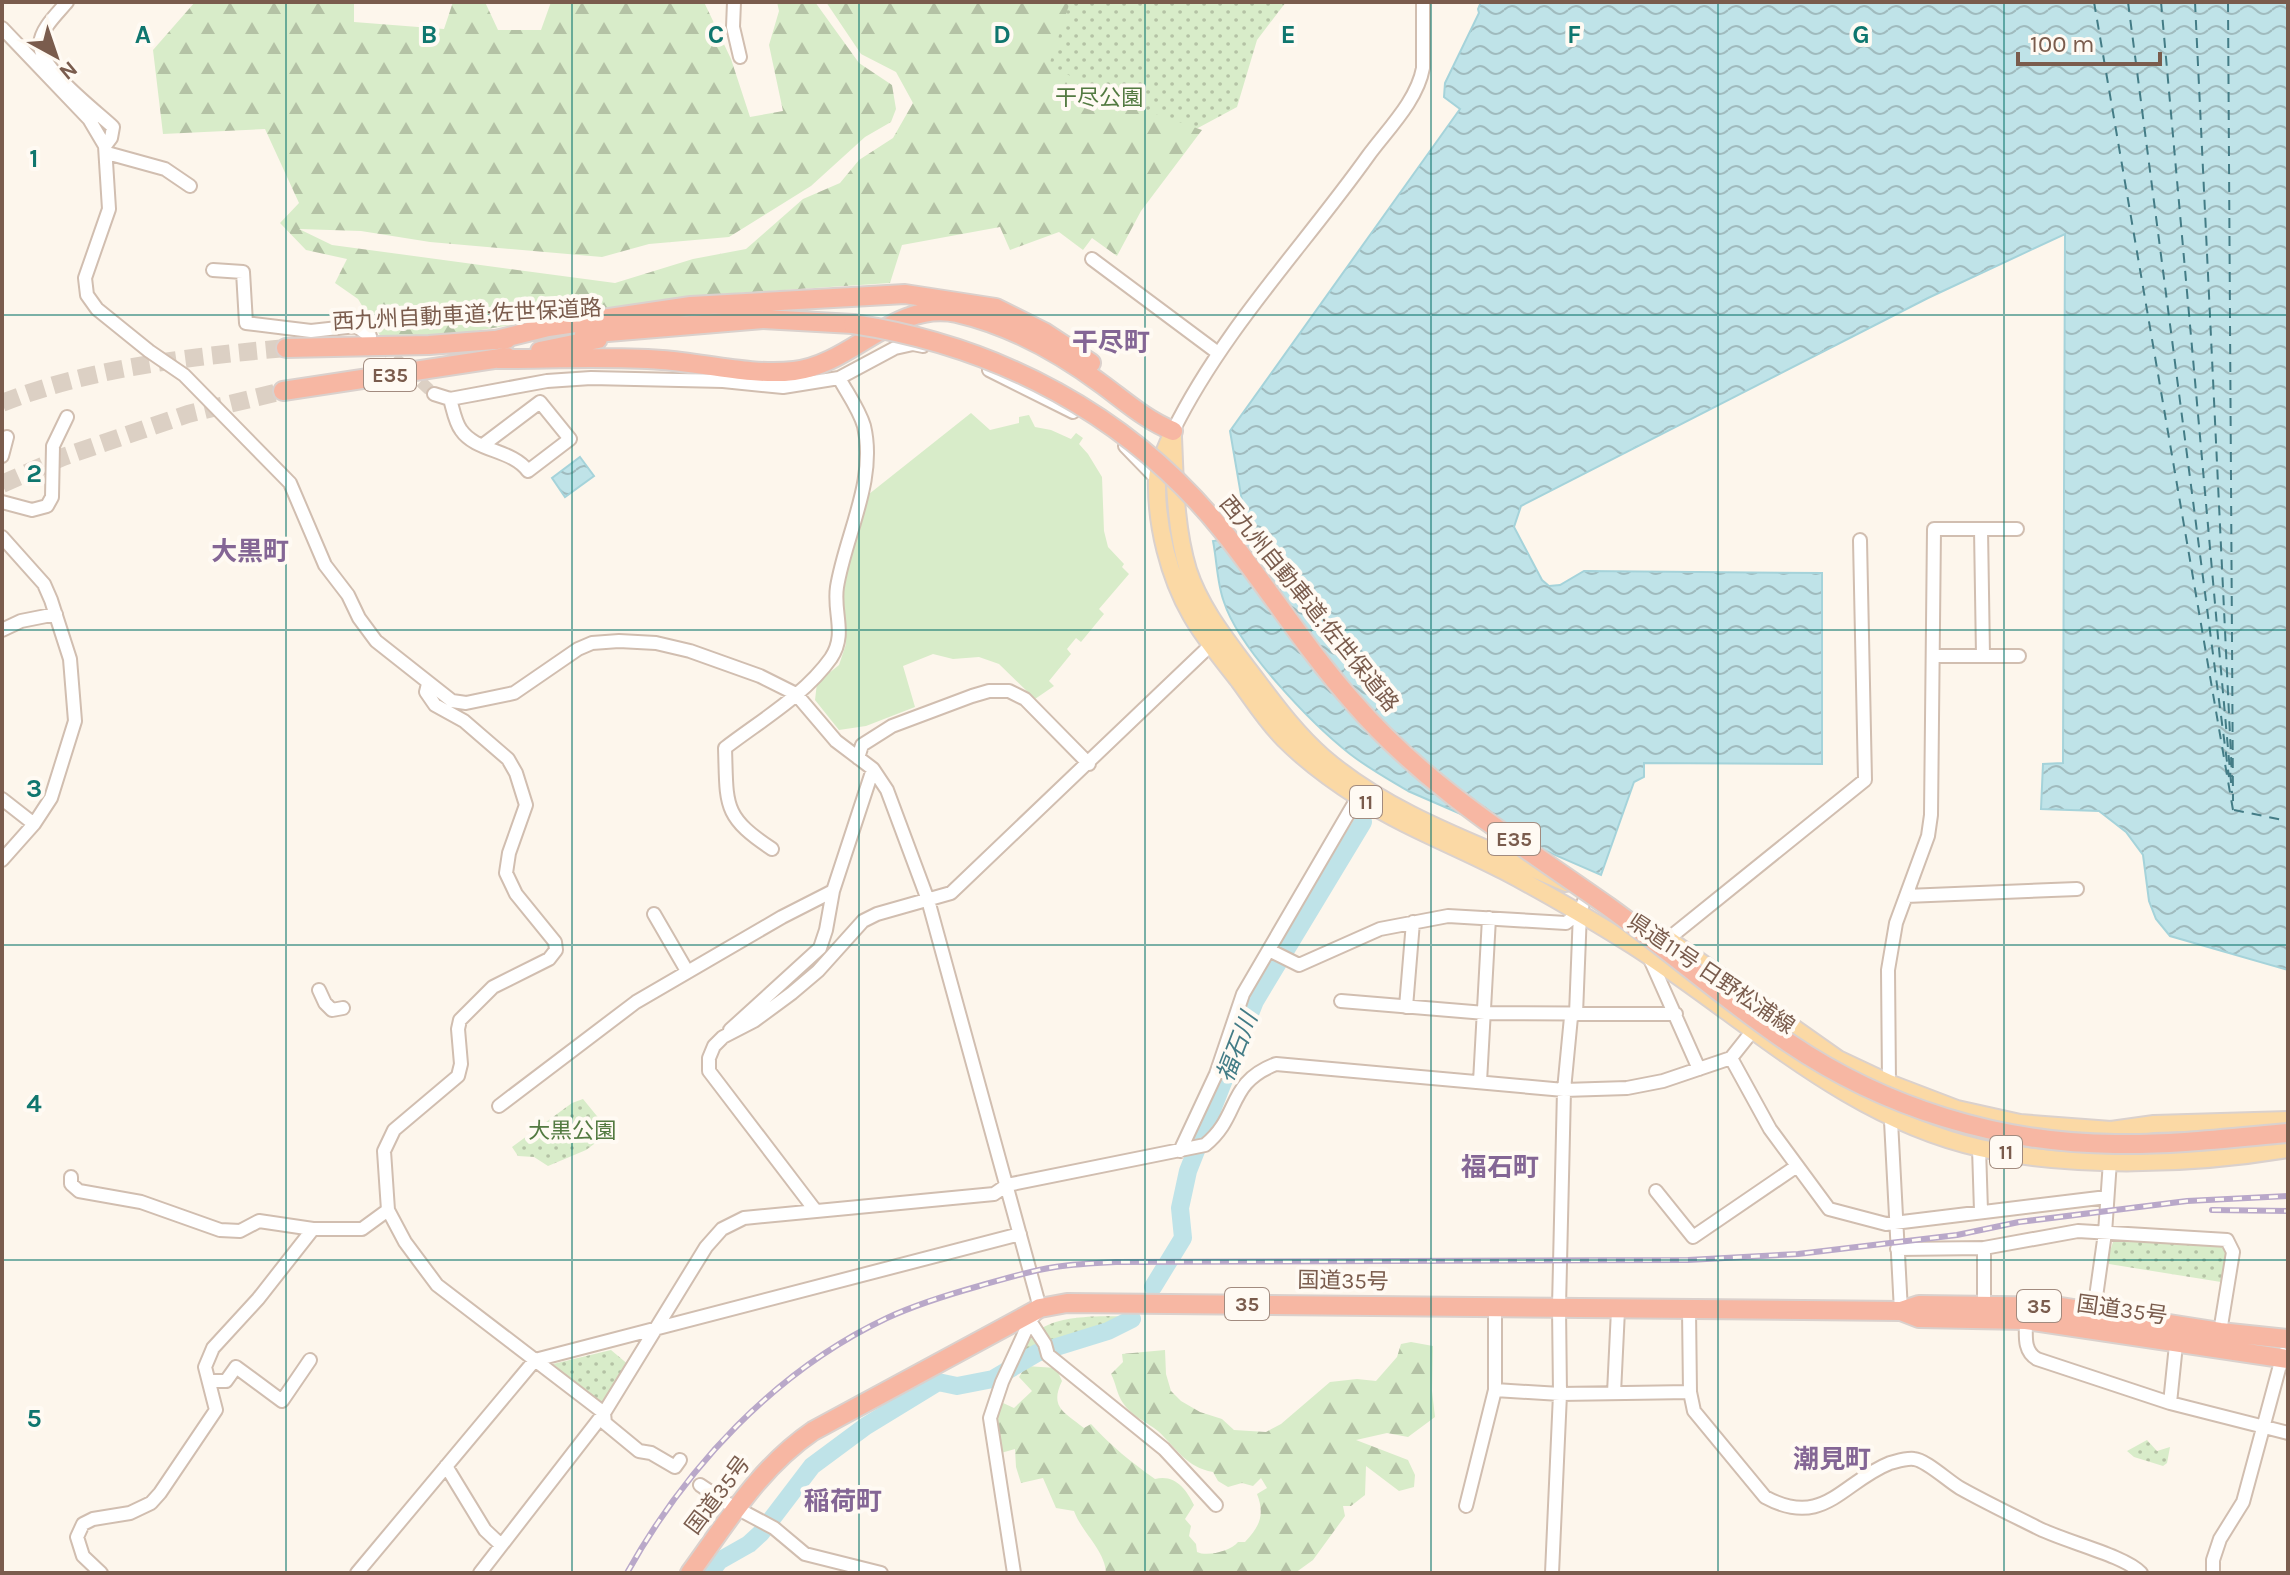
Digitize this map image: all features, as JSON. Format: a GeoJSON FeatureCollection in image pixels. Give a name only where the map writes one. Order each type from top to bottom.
{"type":"FeatureCollection","features":[{"type":"Feature","properties":{"kind":"highway"},"geometry":{"type":"LineString","coordinates":[[496,340],[548,327],[691,306],[905,294],[996,308],[1044,332],[1154,410],[1173,431]]}},
{"type":"Feature","properties":{"kind":"highway"},"geometry":{"type":"LineString","coordinates":[[498,359],[641,358],[754,371],[795,371],[834,358],[917,313],[952,312],[983,320],[1036,343],[1101,384],[1149,421],[1173,431]]}},
{"type":"Feature","properties":{"kind":"highway","name":"西九州自動車道;佐世保道路"},"geometry":{"type":"LineString","coordinates":[[286,348],[429,345],[763,319],[853,324],[939,341],[995,361],[1074,402],[1112,426],[1160,464],[1219,527],[1352,701],[1388,741],[1425,774],[1631,923],[1787,1042],[1818,1061],[1868,1089],[1919,1109],[2012,1135],[2114,1144],[2186,1142],[2288,1133]]}},
{"type":"Feature","properties":{"kind":"highway","name":"西九州自動車道;佐世保道路"},"geometry":{"type":"LineString","coordinates":[[283,391],[498,359],[651,329]]}},
{"type":"Feature","properties":{"kind":"highway","name":"国道35号"},"geometry":{"type":"LineString","coordinates":[[690,1573],[743,1509],[763,1473],[786,1450],[813,1431],[1035,1315],[1067,1303],[1618,1310],[1901,1311],[1919,1305],[2061,1307],[2094,1311],[2177,1334],[2285,1355]]}},
{"type":"Feature","properties":{"kind":"highway","name":"国道35号"},"geometry":{"type":"LineString","coordinates":[[1901,1311],[1919,1318],[2026,1320],[2177,1334],[2220,1332],[2288,1339]]}},
{"type":"Feature","properties":{"kind":"main road","name":"県道11号 日野松浦線"},"geometry":{"type":"LineString","coordinates":[[1173,431],[1157,479],[1160,521],[1171,569],[1191,615],[1323,757],[1399,821],[1502,870],[1580,912],[1649,955],[1753,1031]]}},
{"type":"Feature","properties":{"kind":"main road","name":"県道11号 日野松浦線"},"geometry":{"type":"LineString","coordinates":[[1173,431],[1176,509],[1181,543],[1197,594],[1216,639]]}},
{"type":"Feature","properties":{"kind":"main road","name":"県道11号 日野松浦線"},"geometry":{"type":"LineString","coordinates":[[1361,792],[1587,893],[1668,939],[1838,1059],[1957,1109],[2020,1123],[2111,1130],[2154,1124],[2288,1120]]}},
{"type":"Feature","properties":{"kind":"main road","name":"11"},"geometry":{"type":"LineString","coordinates":[[1753,1031],[1818,1076],[1892,1120],[1979,1148],[2042,1157],[2149,1163],[2256,1155],[2288,1149]]}},
{"type":"Feature","properties":{"kind":"street"},"geometry":{"type":"LineString","coordinates":[[67,2],[40,42],[42,54],[63,80],[113,127],[106,150],[109,209],[85,278],[87,295],[97,309],[184,375],[290,483],[325,565],[376,641],[452,701],[466,703],[514,693],[578,649],[592,643],[656,643],[690,651],[760,676],[796,694],[836,741],[873,769],[887,790],[928,900],[1020,1234],[1035,1315],[1047,1350],[1164,1449],[1216,1505]]}},
{"type":"Feature","properties":{"kind":"street"},"geometry":{"type":"LineString","coordinates":[[734,2],[733,27],[740,57]]}},
{"type":"Feature","properties":{"kind":"street"},"geometry":{"type":"LineString","coordinates":[[1173,431],[1193,391],[1218,353],[1340,195],[1410,98],[1421,79],[1423,68],[1423,2]]}},
{"type":"Feature","properties":{"kind":"street"},"geometry":{"type":"LineString","coordinates":[[2,28],[89,119],[106,150],[165,169],[190,186]]}},
{"type":"Feature","properties":{"kind":"street"},"geometry":{"type":"LineString","coordinates":[[1092,259],[1218,353]]}},
{"type":"Feature","properties":{"kind":"street"},"geometry":{"type":"LineString","coordinates":[[213,270],[243,272],[246,323],[311,331],[356,326],[370,336]]}},
{"type":"Feature","properties":{"kind":"street"},"geometry":{"type":"LineString","coordinates":[[434,394],[450,399],[547,381],[591,378],[723,381],[783,387],[839,378],[895,348],[913,344],[932,348],[1013,380],[1073,411],[1112,436],[1157,479]]}},
{"type":"Feature","properties":{"kind":"street"},"geometry":{"type":"LineString","coordinates":[[772,849],[739,825],[728,808],[725,748],[796,694],[830,659],[839,644],[837,586],[863,480],[866,449],[863,425],[839,378]]}},
{"type":"Feature","properties":{"kind":"street"},"geometry":{"type":"LineString","coordinates":[[450,399],[462,432],[483,445],[517,461],[528,471],[570,439],[540,402],[483,445]]}},
{"type":"Feature","properties":{"kind":"street"},"geometry":{"type":"LineString","coordinates":[[2,502],[32,510],[47,506],[52,497],[53,446],[67,417]]}},
{"type":"Feature","properties":{"kind":"street"},"geometry":{"type":"LineString","coordinates":[[2,456],[7,437]]}},
{"type":"Feature","properties":{"kind":"street"},"geometry":{"type":"LineString","coordinates":[[1901,1311],[1889,1083],[1888,970],[1896,923],[1928,836],[1931,815],[1934,529],[2017,529]]}},
{"type":"Feature","properties":{"kind":"street"},"geometry":{"type":"LineString","coordinates":[[1981,529],[1983,656]]}},
{"type":"Feature","properties":{"kind":"street"},"geometry":{"type":"LineString","coordinates":[[2,537],[44,584],[56,614],[70,659],[75,721],[51,798],[34,824],[2,860]]}},
{"type":"Feature","properties":{"kind":"street"},"geometry":{"type":"LineString","coordinates":[[1668,939],[1865,780],[1860,540]]}},
{"type":"Feature","properties":{"kind":"street"},"geometry":{"type":"LineString","coordinates":[[2,630],[21,621],[56,614]]}},
{"type":"Feature","properties":{"kind":"street"},"geometry":{"type":"LineString","coordinates":[[723,1037],[754,1021],[792,993],[818,971],[863,921],[877,914],[951,893],[1216,639]]}},
{"type":"Feature","properties":{"kind":"street"},"geometry":{"type":"LineString","coordinates":[[1933,656],[2019,656]]}},
{"type":"Feature","properties":{"kind":"street"},"geometry":{"type":"LineString","coordinates":[[428,684],[426,692],[435,705],[476,731],[508,759],[516,773],[526,805],[509,853],[506,873],[516,894],[555,942],[556,950],[549,959],[493,987],[460,1020],[461,1064],[458,1076],[394,1130],[384,1151],[388,1210],[405,1242],[437,1285],[604,1413],[605,1423],[639,1451],[651,1453],[675,1467],[680,1460]]}},
{"type":"Feature","properties":{"kind":"street"},"geometry":{"type":"LineString","coordinates":[[858,758],[862,745],[892,726],[989,691],[1009,691],[1025,699],[1089,764]]}},
{"type":"Feature","properties":{"kind":"street"},"geometry":{"type":"LineString","coordinates":[[815,1210],[709,1071],[709,1058],[714,1046],[749,1010],[820,948],[833,891],[873,769]]}},
{"type":"Feature","properties":{"kind":"street"},"geometry":{"type":"LineString","coordinates":[[1180,1151],[1216,1074],[1243,994],[1272,951],[1361,792]]}},
{"type":"Feature","properties":{"kind":"street"},"geometry":{"type":"LineString","coordinates":[[2,799],[34,824]]}},
{"type":"Feature","properties":{"kind":"street"},"geometry":{"type":"LineString","coordinates":[[1906,896],[2077,889]]}},
{"type":"Feature","properties":{"kind":"street"},"geometry":{"type":"LineString","coordinates":[[499,1106],[636,1002],[833,891]]}},
{"type":"Feature","properties":{"kind":"street"},"geometry":{"type":"LineString","coordinates":[[1576,1014],[1580,912],[1587,893]]}},
{"type":"Feature","properties":{"kind":"street"},"geometry":{"type":"LineString","coordinates":[[1272,951],[1299,965],[1380,929],[1413,922],[1448,916],[1566,923],[1580,912]]}},
{"type":"Feature","properties":{"kind":"street"},"geometry":{"type":"LineString","coordinates":[[654,914],[687,971]]}},
{"type":"Feature","properties":{"kind":"street"},"geometry":{"type":"LineString","coordinates":[[1480,1082],[1489,918]]}},
{"type":"Feature","properties":{"kind":"street"},"geometry":{"type":"LineString","coordinates":[[1406,1007],[1413,922]]}},
{"type":"Feature","properties":{"kind":"street"},"geometry":{"type":"LineString","coordinates":[[1649,955],[1699,1069]]}},
{"type":"Feature","properties":{"kind":"street"},"geometry":{"type":"LineString","coordinates":[[319,990],[332,1010],[343,1008]]}},
{"type":"Feature","properties":{"kind":"street"},"geometry":{"type":"LineString","coordinates":[[1341,1001],[1485,1013],[1676,1014]]}},
{"type":"Feature","properties":{"kind":"street"},"geometry":{"type":"LineString","coordinates":[[480,1573],[604,1413],[706,1247],[722,1229],[744,1218],[994,1194],[1007,1185],[1205,1145],[1217,1136],[1247,1080],[1276,1064],[1564,1090],[1627,1088],[1731,1058],[1767,1011]]}},
{"type":"Feature","properties":{"kind":"street"},"geometry":{"type":"LineString","coordinates":[[1552,1573],[1560,1394],[1564,1090],[1571,1017],[1576,1014]]}},
{"type":"Feature","properties":{"kind":"street"},"geometry":{"type":"LineString","coordinates":[[1731,1058],[1770,1129],[1829,1209],[1886,1224],[2107,1197]]}},
{"type":"Feature","properties":{"kind":"street"},"geometry":{"type":"LineString","coordinates":[[1979,1148],[1981,1211]]}},
{"type":"Feature","properties":{"kind":"street"},"geometry":{"type":"LineString","coordinates":[[2094,1311],[2105,1233],[2110,1161]]}},
{"type":"Feature","properties":{"kind":"street"},"geometry":{"type":"LineString","coordinates":[[1656,1191],[1693,1237],[1797,1166]]}},
{"type":"Feature","properties":{"kind":"street"},"geometry":{"type":"LineString","coordinates":[[71,1177],[71,1184],[79,1191],[141,1202],[220,1230],[240,1231],[259,1221],[313,1229],[362,1229],[388,1210]]}},
{"type":"Feature","properties":{"kind":"street"},"geometry":{"type":"LineString","coordinates":[[101,1573],[83,1556],[77,1537],[83,1524],[93,1519],[130,1513],[151,1503],[160,1493],[216,1410],[205,1367],[213,1348],[258,1299],[313,1229]]}},
{"type":"Feature","properties":{"kind":"street"},"geometry":{"type":"LineString","coordinates":[[1897,1249],[1984,1248],[2078,1231],[2227,1240],[2233,1252],[2220,1332]]}},
{"type":"Feature","properties":{"kind":"street"},"geometry":{"type":"LineString","coordinates":[[357,1573],[535,1360],[1020,1234]]}},
{"type":"Feature","properties":{"kind":"street"},"geometry":{"type":"LineString","coordinates":[[1984,1248],[1984,1305]]}},
{"type":"Feature","properties":{"kind":"street"},"geometry":{"type":"LineString","coordinates":[[1466,1506],[1495,1390],[1495,1307]]}},
{"type":"Feature","properties":{"kind":"street"},"geometry":{"type":"LineString","coordinates":[[1614,1393],[1618,1310]]}},
{"type":"Feature","properties":{"kind":"street"},"geometry":{"type":"LineString","coordinates":[[1689,1310],[1690,1392],[1694,1411],[1765,1497],[1780,1505],[1796,1508],[1823,1505],[1886,1465],[1916,1459],[1959,1487],[2038,1529],[2129,1563],[2141,1573]]}},
{"type":"Feature","properties":{"kind":"street"},"geometry":{"type":"LineString","coordinates":[[1014,1573],[990,1418],[1002,1382],[1035,1315]]}},
{"type":"Feature","properties":{"kind":"street"},"geometry":{"type":"LineString","coordinates":[[2026,1320],[2026,1348],[2030,1355],[2170,1403],[2288,1433]]}},
{"type":"Feature","properties":{"kind":"street"},"geometry":{"type":"LineString","coordinates":[[2170,1403],[2177,1334]]}},
{"type":"Feature","properties":{"kind":"street"},"geometry":{"type":"LineString","coordinates":[[2213,1573],[2213,1560],[2220,1539],[2243,1502],[2262,1425],[2285,1355]]}},
{"type":"Feature","properties":{"kind":"street"},"geometry":{"type":"LineString","coordinates":[[209,1381],[226,1381],[236,1367],[282,1401],[310,1360]]}},
{"type":"Feature","properties":{"kind":"street"},"geometry":{"type":"LineString","coordinates":[[1495,1390],[1560,1394],[1690,1392]]}},
{"type":"Feature","properties":{"kind":"street"},"geometry":{"type":"LineString","coordinates":[[446,1466],[485,1530],[501,1545]]}},
{"type":"Feature","properties":{"kind":"street"},"geometry":{"type":"LineString","coordinates":[[700,1485],[774,1528],[805,1554],[881,1573]]}},
{"type":"Feature","properties":{"kind":"green space","name":"干尽公園"},"geometry":{"type":"Polygon","coordinates":[[[195,2],[354,2],[354,22],[444,29],[453,2],[485,2],[498,30],[541,30],[551,2],[704,2],[731,59],[750,117],[783,111],[769,45],[779,11],[777,2],[815,2],[859,63],[892,85],[896,109],[891,122],[865,137],[811,186],[729,237],[649,244],[602,257],[430,242],[361,231],[299,229],[332,245],[615,283],[693,259],[746,249],[803,199],[840,183],[859,160],[893,138],[913,103],[896,72],[861,54],[826,2],[1070,2],[1049,65],[1124,103],[1202,130],[1141,211],[1117,256],[1092,238],[1083,250],[1059,232],[1010,250],[1000,227],[902,245],[890,283],[692,296],[456,334],[381,337],[358,299],[335,283],[347,259],[306,250],[280,223],[299,203],[265,129],[163,134],[153,50],[195,2]]]}},
{"type":"Feature","properties":{"kind":"green space"},"geometry":{"type":"Polygon","coordinates":[[[1039,2],[1286,2],[1257,40],[1237,107],[1183,136],[1017,60],[1039,2]]]}},
{"type":"Feature","properties":{"kind":"green space"},"geometry":{"type":"Polygon","coordinates":[[[971,413],[990,430],[1019,423],[1019,417],[1029,415],[1035,427],[1071,439],[1076,433],[1083,438],[1079,444],[1102,477],[1104,531],[1108,547],[1129,574],[1099,609],[1104,614],[1081,642],[1076,638],[1067,649],[1071,654],[1049,681],[1054,686],[1035,699],[999,664],[979,657],[953,659],[933,654],[903,666],[915,707],[866,726],[839,730],[815,700],[817,683],[839,665],[846,644],[842,583],[864,498],[971,413]]]}},
{"type":"Feature","properties":{"kind":"green space","name":"大黒公園"},"geometry":{"type":"Polygon","coordinates":[[[583,1099],[610,1132],[586,1150],[548,1166],[534,1157],[518,1156],[512,1147],[572,1103],[583,1099]]]}},
{"type":"Feature","properties":{"kind":"green space"},"geometry":{"type":"Polygon","coordinates":[[[2114,1239],[2224,1247],[2226,1257],[2221,1282],[2109,1264],[2114,1239]]]}},
{"type":"Feature","properties":{"kind":"green space"},"geometry":{"type":"Polygon","coordinates":[[[1130,1316],[1129,1321],[1024,1354],[1029,1340],[1052,1323],[1084,1317],[1130,1316]]]}},
{"type":"Feature","properties":{"kind":"green space"},"geometry":{"type":"Polygon","coordinates":[[[1411,1342],[1433,1346],[1435,1417],[1408,1437],[1387,1433],[1356,1440],[1408,1460],[1415,1475],[1414,1487],[1399,1491],[1366,1466],[1365,1495],[1351,1506],[1343,1506],[1345,1516],[1313,1560],[1295,1573],[1106,1573],[1098,1549],[1074,1511],[1056,1508],[1043,1478],[1021,1483],[1015,1449],[1001,1453],[993,1418],[1003,1403],[1014,1408],[1032,1391],[1019,1377],[1026,1366],[1056,1368],[1062,1381],[1057,1397],[1061,1409],[1084,1428],[1091,1424],[1155,1479],[1168,1479],[1179,1484],[1194,1505],[1185,1519],[1191,1526],[1189,1536],[1196,1544],[1197,1552],[1213,1553],[1245,1542],[1250,1536],[1261,1514],[1257,1494],[1267,1488],[1261,1478],[1253,1486],[1242,1483],[1228,1487],[1218,1481],[1213,1472],[1189,1462],[1158,1431],[1130,1412],[1121,1400],[1111,1374],[1123,1362],[1122,1354],[1165,1350],[1166,1374],[1171,1391],[1181,1401],[1200,1412],[1222,1419],[1234,1430],[1266,1432],[1281,1424],[1330,1382],[1357,1379],[1376,1381],[1397,1357],[1401,1344],[1411,1342]]]}},
{"type":"Feature","properties":{"kind":"green space"},"geometry":{"type":"Polygon","coordinates":[[[611,1350],[630,1366],[605,1407],[553,1364],[611,1350]]]}},
{"type":"Feature","properties":{"kind":"green space"},"geometry":{"type":"Polygon","coordinates":[[[2147,1440],[2157,1451],[2170,1447],[2167,1463],[2163,1466],[2134,1457],[2127,1451],[2147,1440]]]}},
{"type":"Feature","properties":{"kind":"water"},"geometry":{"type":"Polygon","coordinates":[[[1481,2],[2288,2],[2288,970],[2170,936],[2156,919],[2149,901],[2143,855],[2126,832],[2099,811],[2041,809],[2043,764],[2063,763],[2065,234],[1928,298],[1521,506],[1514,527],[1542,580],[1549,586],[1560,585],[1584,571],[1822,573],[1822,764],[1644,763],[1644,777],[1634,782],[1601,875],[1408,791],[1371,769],[1316,724],[1260,663],[1232,621],[1224,602],[1213,541],[1248,536],[1230,431],[1460,109],[1444,97],[1445,83],[1479,13],[1481,2]]]}},
{"type":"Feature","properties":{"kind":"water"},"geometry":{"type":"Polygon","coordinates":[[[580,457],[594,476],[565,497],[552,478],[580,457]]]}},
{"type":"Feature","properties":{"kind":"waterway","name":"福石川"},"geometry":{"type":"LineString","coordinates":[[1153,1287],[1183,1238],[1180,1208],[1188,1171],[1255,1001],[1363,822]]}},
{"type":"Feature","properties":{"kind":"waterway","name":"福石川"},"geometry":{"type":"LineString","coordinates":[[710,1573],[719,1561],[749,1544],[761,1533],[812,1466],[866,1426],[938,1382],[957,1386],[993,1379],[1037,1353],[1108,1331],[1132,1319]]}},
{"type":"Feature","properties":{"kind":"ferry route"},"geometry":{"type":"LineString","coordinates":[[2094,2],[2233,810]]}},
{"type":"Feature","properties":{"kind":"ferry route"},"geometry":{"type":"LineString","coordinates":[[2128,2],[2229,777]]}},
{"type":"Feature","properties":{"kind":"ferry route"},"geometry":{"type":"LineString","coordinates":[[2161,2],[2232,793]]}},
{"type":"Feature","properties":{"kind":"ferry route"},"geometry":{"type":"LineString","coordinates":[[2195,2],[2232,777]]}},
{"type":"Feature","properties":{"kind":"ferry route"},"geometry":{"type":"LineString","coordinates":[[2228,2],[2233,801]]}},
{"type":"Feature","properties":{"kind":"ferry route"},"geometry":{"type":"LineString","coordinates":[[2234,810],[2288,821]]}},
{"type":"Feature","properties":{"kind":"tunnel"},"geometry":{"type":"LineString","coordinates":[[381,345],[434,394]]}},
{"type":"Feature","properties":{"kind":"tunnel"},"geometry":{"type":"LineString","coordinates":[[2,403],[71,380],[142,365],[286,348]]}},
{"type":"Feature","properties":{"kind":"tunnel"},"geometry":{"type":"LineString","coordinates":[[2,484],[63,457],[188,414],[283,391]]}},
{"type":"Feature","properties":{"kind":"railway"},"geometry":{"type":"LineString","coordinates":[[627,1573],[677,1496],[706,1460],[771,1394],[807,1365],[898,1313],[944,1296],[1036,1271],[1116,1262],[1688,1260],[1798,1254],[1957,1235],[2019,1222],[2187,1201],[2288,1196]]}},
{"type":"Feature","properties":{"kind":"railway"},"geometry":{"type":"LineString","coordinates":[[2212,1210],[2288,1211]]}},
{"type":"Feature","properties":{"kind":"district","name":"干尽町"},"geometry":{"type":"Point","coordinates":[1111,342]}},
{"type":"Feature","properties":{"kind":"district","name":"大黒町"},"geometry":{"type":"Point","coordinates":[250,551]}},
{"type":"Feature","properties":{"kind":"district","name":"福石町"},"geometry":{"type":"Point","coordinates":[1500,1167]}},
{"type":"Feature","properties":{"kind":"district","name":"潮見町"},"geometry":{"type":"Point","coordinates":[1832,1459]}},
{"type":"Feature","properties":{"kind":"district","name":"稲荷町"},"geometry":{"type":"Point","coordinates":[843,1501]}}]}
